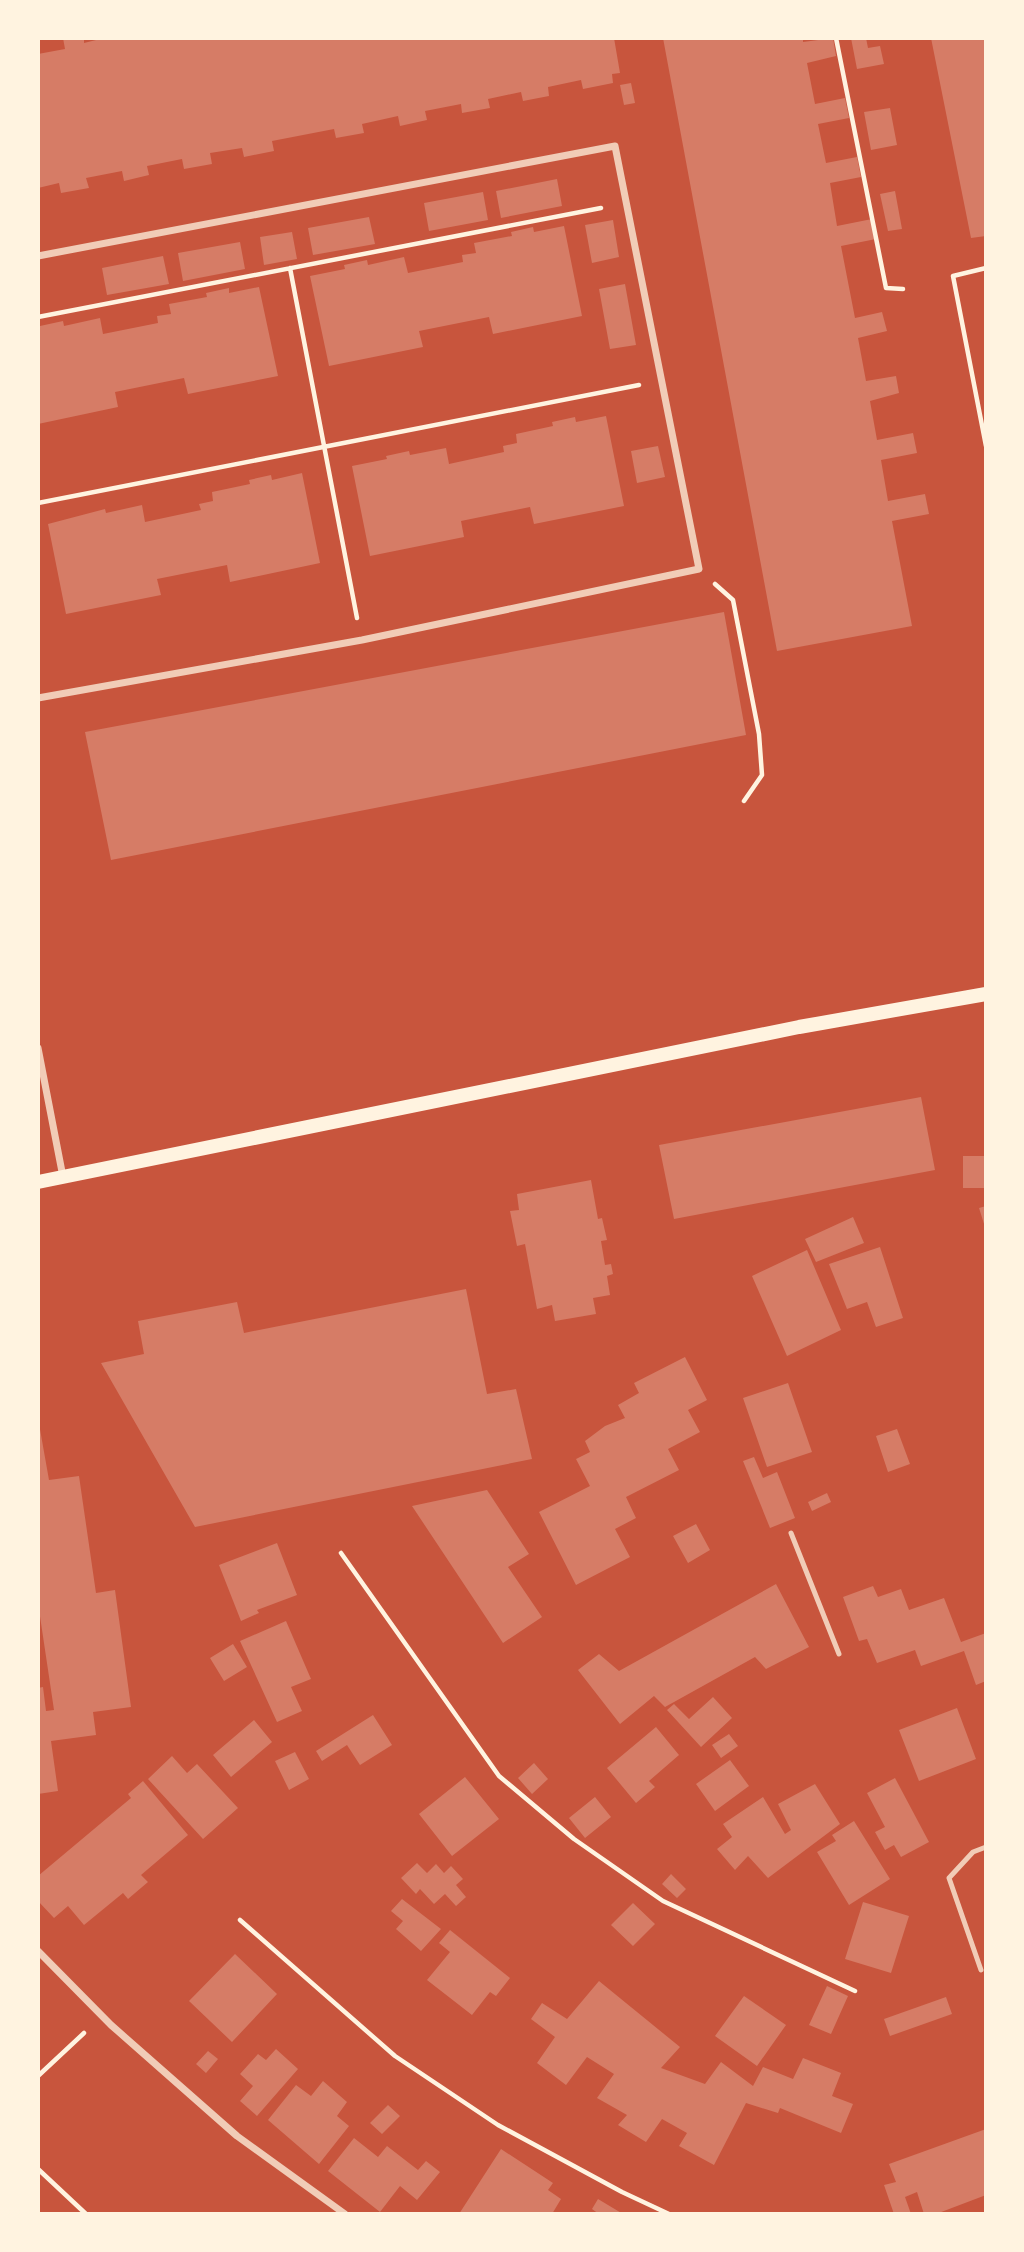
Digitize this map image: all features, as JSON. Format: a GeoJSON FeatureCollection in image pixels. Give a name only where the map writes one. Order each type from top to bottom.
{"type":"FeatureCollection","features":[{"type":"Feature","properties":{"kind":"main road"},"geometry":{"type":"LineString","coordinates":[[38,1182],[799,1027],[985,994]]}},
{"type":"Feature","properties":{"kind":"street"},"geometry":{"type":"LineString","coordinates":[[38,256],[615,146],[699,569],[362,640],[38,698]]}},
{"type":"Feature","properties":{"kind":"street"},"geometry":{"type":"LineString","coordinates":[[38,1048],[63,1177]]}},
{"type":"Feature","properties":{"kind":"street"},"geometry":{"type":"LineString","coordinates":[[38,1951],[102,2016],[237,2136],[345,2214]]}},
{"type":"Feature","properties":{"kind":"lane"},"geometry":{"type":"LineString","coordinates":[[791,1534],[839,1654]]}},
{"type":"Feature","properties":{"kind":"lane"},"geometry":{"type":"LineString","coordinates":[[981,1970],[948,1878],[973,1852],[985,1847]]}},
{"type":"Feature","properties":{"kind":"path"},"geometry":{"type":"LineString","coordinates":[[836,38],[886,288],[903,289]]}},
{"type":"Feature","properties":{"kind":"path"},"geometry":{"type":"LineString","coordinates":[[38,317],[627,202]]}},
{"type":"Feature","properties":{"kind":"path"},"geometry":{"type":"LineString","coordinates":[[290,268],[362,640]]}},
{"type":"Feature","properties":{"kind":"path"},"geometry":{"type":"LineString","coordinates":[[985,268],[953,275],[983,419],[985,446]]}},
{"type":"Feature","properties":{"kind":"path"},"geometry":{"type":"LineString","coordinates":[[38,503],[662,381]]}},
{"type":"Feature","properties":{"kind":"path"},"geometry":{"type":"LineString","coordinates":[[699,569],[733,600],[759,734],[762,775],[744,802]]}},
{"type":"Feature","properties":{"kind":"path"},"geometry":{"type":"LineString","coordinates":[[341,1552],[499,1776],[574,1839],[663,1901],[855,1991]]}},
{"type":"Feature","properties":{"kind":"path"},"geometry":{"type":"LineString","coordinates":[[240,1920],[395,2056],[498,2125],[622,2192],[669,2214]]}},
{"type":"Feature","properties":{"kind":"path"},"geometry":{"type":"LineString","coordinates":[[38,2076],[102,2016]]}},
{"type":"Feature","properties":{"kind":"path"},"geometry":{"type":"LineString","coordinates":[[38,2169],[86,2214]]}},
{"type":"Feature","properties":{"kind":"building"},"geometry":{"type":"Polygon","coordinates":[[[63,38],[84,38],[84,43],[104,38],[614,38],[620,73],[612,74],[613,83],[583,89],[581,80],[548,87],[549,96],[523,101],[521,92],[488,99],[490,108],[462,113],[461,104],[425,111],[427,120],[400,126],[398,116],[362,124],[364,133],[336,138],[334,129],[272,141],[274,151],[244,157],[242,148],[210,153],[212,164],[184,169],[182,159],[147,166],[149,175],[124,181],[122,171],[86,178],[89,188],[61,193],[59,183],[38,188],[38,54],[65,49],[63,38]]]}},
{"type":"Feature","properties":{"kind":"building"},"geometry":{"type":"Polygon","coordinates":[[[663,38],[803,38],[803,42],[833,38],[836,56],[807,63],[815,104],[845,98],[849,118],[818,124],[826,163],[857,157],[861,177],[830,183],[837,226],[872,219],[876,239],[841,246],[855,318],[882,312],[887,331],[858,338],[866,381],[896,376],[899,393],[870,401],[877,440],[913,433],[917,453],[881,460],[888,501],[925,494],[929,514],[892,521],[912,626],[777,651],[663,38]]]}},
{"type":"Feature","properties":{"kind":"building"},"geometry":{"type":"Polygon","coordinates":[[[851,38],[866,38],[868,48],[880,46],[884,64],[857,69],[851,38]]]}},
{"type":"Feature","properties":{"kind":"building"},"geometry":{"type":"Polygon","coordinates":[[[931,38],[986,38],[986,236],[971,238],[931,38]]]}},
{"type":"Feature","properties":{"kind":"building"},"geometry":{"type":"Polygon","coordinates":[[[631,83],[635,103],[624,105],[620,85],[631,83]]]}},
{"type":"Feature","properties":{"kind":"building"},"geometry":{"type":"Polygon","coordinates":[[[890,108],[897,145],[871,150],[864,112],[890,108]]]}},
{"type":"Feature","properties":{"kind":"building"},"geometry":{"type":"Polygon","coordinates":[[[557,179],[562,206],[501,218],[496,191],[557,179]]]}},
{"type":"Feature","properties":{"kind":"building"},"geometry":{"type":"Polygon","coordinates":[[[895,191],[902,229],[888,231],[880,194],[895,191]]]}},
{"type":"Feature","properties":{"kind":"building"},"geometry":{"type":"Polygon","coordinates":[[[483,192],[488,220],[429,231],[424,203],[483,192]]]}},
{"type":"Feature","properties":{"kind":"building"},"geometry":{"type":"Polygon","coordinates":[[[369,217],[375,244],[313,255],[308,228],[369,217]]]}},
{"type":"Feature","properties":{"kind":"building"},"geometry":{"type":"Polygon","coordinates":[[[613,220],[619,257],[592,263],[585,225],[613,220]]]}},
{"type":"Feature","properties":{"kind":"building"},"geometry":{"type":"Polygon","coordinates":[[[564,226],[582,316],[493,334],[489,317],[419,331],[423,347],[329,366],[310,276],[345,269],[344,265],[367,260],[368,265],[404,257],[408,273],[463,262],[462,255],[476,253],[474,243],[512,236],[511,232],[533,227],[534,232],[564,226]]]}},
{"type":"Feature","properties":{"kind":"building"},"geometry":{"type":"Polygon","coordinates":[[[292,232],[297,259],[264,265],[260,237],[292,232]]]}},
{"type":"Feature","properties":{"kind":"building"},"geometry":{"type":"Polygon","coordinates":[[[240,242],[245,269],[183,281],[178,253],[240,242]]]}},
{"type":"Feature","properties":{"kind":"building"},"geometry":{"type":"Polygon","coordinates":[[[163,256],[169,284],[107,295],[102,268],[163,256]]]}},
{"type":"Feature","properties":{"kind":"building"},"geometry":{"type":"Polygon","coordinates":[[[625,284],[636,345],[610,349],[599,289],[625,284]]]}},
{"type":"Feature","properties":{"kind":"building"},"geometry":{"type":"Polygon","coordinates":[[[259,287],[278,376],[188,394],[184,378],[115,392],[118,407],[38,424],[40,326],[63,321],[64,326],[100,318],[103,334],[158,323],[157,316],[171,314],[169,304],[207,297],[206,293],[229,288],[229,293],[259,287]]]}},
{"type":"Feature","properties":{"kind":"building"},"geometry":{"type":"Polygon","coordinates":[[[606,416],[624,506],[534,524],[530,507],[461,521],[464,537],[370,556],[352,466],[387,459],[386,456],[409,451],[410,455],[446,448],[449,464],[504,452],[503,446],[517,443],[516,434],[553,426],[552,422],[575,417],[576,422],[606,416]]]}},
{"type":"Feature","properties":{"kind":"building"},"geometry":{"type":"Polygon","coordinates":[[[658,446],[665,477],[637,483],[631,451],[658,446]]]}},
{"type":"Feature","properties":{"kind":"building"},"geometry":{"type":"Polygon","coordinates":[[[302,473],[320,563],[230,582],[227,565],[157,579],[161,595],[66,614],[48,524],[105,509],[106,513],[142,505],[145,522],[201,510],[199,504],[213,501],[212,492],[250,484],[249,480],[271,475],[272,480],[302,473]]]}},
{"type":"Feature","properties":{"kind":"building"},"geometry":{"type":"Polygon","coordinates":[[[724,612],[746,735],[111,860],[85,732],[724,612]]]}},
{"type":"Feature","properties":{"kind":"building"},"geometry":{"type":"Polygon","coordinates":[[[921,1097],[935,1170],[674,1219],[659,1145],[921,1097]]]}},
{"type":"Feature","properties":{"kind":"building"},"geometry":{"type":"Polygon","coordinates":[[[963,1156],[986,1156],[986,1188],[963,1188],[963,1156]]]}},
{"type":"Feature","properties":{"kind":"building"},"geometry":{"type":"Polygon","coordinates":[[[591,1180],[598,1219],[602,1218],[607,1240],[601,1241],[605,1265],[611,1264],[613,1274],[607,1276],[610,1295],[593,1298],[596,1314],[555,1321],[552,1305],[537,1309],[525,1244],[517,1246],[510,1211],[519,1210],[517,1194],[591,1180]]]}},
{"type":"Feature","properties":{"kind":"building"},"geometry":{"type":"Polygon","coordinates":[[[986,1206],[986,1227],[985,1227],[979,1208],[986,1206]]]}},
{"type":"Feature","properties":{"kind":"building"},"geometry":{"type":"Polygon","coordinates":[[[853,1217],[864,1243],[816,1262],[805,1239],[853,1217]]]}},
{"type":"Feature","properties":{"kind":"building"},"geometry":{"type":"Polygon","coordinates":[[[880,1247],[903,1318],[876,1327],[867,1302],[847,1309],[829,1264],[880,1247]]]}},
{"type":"Feature","properties":{"kind":"building"},"geometry":{"type":"Polygon","coordinates":[[[807,1250],[841,1330],[787,1356],[752,1276],[807,1250]]]}},
{"type":"Feature","properties":{"kind":"building"},"geometry":{"type":"Polygon","coordinates":[[[466,1289],[487,1394],[516,1389],[532,1459],[195,1527],[101,1363],[144,1354],[138,1321],[237,1302],[244,1333],[466,1289]]]}},
{"type":"Feature","properties":{"kind":"building"},"geometry":{"type":"Polygon","coordinates":[[[685,1357],[707,1400],[688,1410],[700,1432],[668,1449],[679,1470],[626,1497],[636,1518],[615,1529],[630,1557],[576,1585],[539,1512],[590,1486],[576,1459],[590,1452],[585,1441],[605,1426],[625,1418],[618,1405],[639,1393],[634,1383],[685,1357]]]}},
{"type":"Feature","properties":{"kind":"building"},"geometry":{"type":"Polygon","coordinates":[[[788,1383],[812,1452],[767,1467],[743,1398],[788,1383]]]}},
{"type":"Feature","properties":{"kind":"building"},"geometry":{"type":"Polygon","coordinates":[[[38,1418],[49,1480],[79,1476],[96,1593],[115,1590],[131,1707],[93,1712],[96,1735],[51,1741],[58,1791],[38,1794],[38,1688],[43,1687],[46,1711],[54,1710],[38,1603],[38,1418]]]}},
{"type":"Feature","properties":{"kind":"building"},"geometry":{"type":"Polygon","coordinates":[[[897,1429],[910,1464],[888,1472],[876,1436],[897,1429]]]}},
{"type":"Feature","properties":{"kind":"building"},"geometry":{"type":"Polygon","coordinates":[[[754,1457],[763,1478],[777,1472],[795,1518],[770,1528],[743,1461],[754,1457]]]}},
{"type":"Feature","properties":{"kind":"building"},"geometry":{"type":"Polygon","coordinates":[[[487,1490],[529,1554],[508,1567],[542,1617],[503,1643],[412,1506],[487,1490]]]}},
{"type":"Feature","properties":{"kind":"building"},"geometry":{"type":"Polygon","coordinates":[[[827,1493],[831,1502],[812,1511],[808,1502],[827,1493]]]}},
{"type":"Feature","properties":{"kind":"building"},"geometry":{"type":"Polygon","coordinates":[[[696,1524],[710,1550],[688,1563],[673,1536],[696,1524]]]}},
{"type":"Feature","properties":{"kind":"building"},"geometry":{"type":"Polygon","coordinates":[[[277,1543],[297,1595],[257,1610],[259,1613],[241,1621],[219,1565],[277,1543]]]}},
{"type":"Feature","properties":{"kind":"building"},"geometry":{"type":"Polygon","coordinates":[[[776,1584],[809,1647],[766,1669],[755,1657],[665,1707],[654,1696],[620,1724],[578,1670],[599,1654],[619,1671],[776,1584]]]}},
{"type":"Feature","properties":{"kind":"building"},"geometry":{"type":"Polygon","coordinates":[[[873,1586],[878,1597],[901,1589],[909,1610],[944,1598],[961,1642],[986,1633],[986,1681],[976,1685],[964,1651],[921,1666],[915,1650],[877,1663],[867,1639],[859,1641],[843,1597],[873,1586]]]}},
{"type":"Feature","properties":{"kind":"building"},"geometry":{"type":"Polygon","coordinates":[[[286,1621],[311,1679],[291,1687],[302,1711],[277,1722],[240,1641],[286,1621]]]}},
{"type":"Feature","properties":{"kind":"building"},"geometry":{"type":"Polygon","coordinates":[[[233,1644],[247,1667],[224,1681],[210,1658],[233,1644]]]}},
{"type":"Feature","properties":{"kind":"building"},"geometry":{"type":"Polygon","coordinates":[[[713,1697],[732,1718],[701,1747],[667,1710],[674,1704],[689,1719],[713,1697]]]}},
{"type":"Feature","properties":{"kind":"building"},"geometry":{"type":"Polygon","coordinates":[[[957,1708],[976,1759],[919,1781],[899,1730],[957,1708]]]}},
{"type":"Feature","properties":{"kind":"building"},"geometry":{"type":"Polygon","coordinates":[[[373,1715],[392,1745],[360,1765],[347,1745],[322,1761],[316,1751],[373,1715]]]}},
{"type":"Feature","properties":{"kind":"building"},"geometry":{"type":"Polygon","coordinates":[[[254,1720],[272,1742],[231,1777],[213,1755],[254,1720]]]}},
{"type":"Feature","properties":{"kind":"building"},"geometry":{"type":"Polygon","coordinates":[[[656,1727],[679,1755],[649,1781],[655,1787],[636,1803],[607,1768],[656,1727]]]}},
{"type":"Feature","properties":{"kind":"building"},"geometry":{"type":"Polygon","coordinates":[[[729,1734],[738,1746],[721,1758],[712,1745],[729,1734]]]}},
{"type":"Feature","properties":{"kind":"building"},"geometry":{"type":"Polygon","coordinates":[[[295,1752],[309,1779],[289,1790],[275,1761],[295,1752]]]}},
{"type":"Feature","properties":{"kind":"building"},"geometry":{"type":"Polygon","coordinates":[[[172,1756],[187,1773],[197,1764],[238,1808],[203,1839],[148,1779],[172,1756]]]}},
{"type":"Feature","properties":{"kind":"building"},"geometry":{"type":"Polygon","coordinates":[[[730,1760],[749,1786],[715,1811],[696,1784],[730,1760]]]}},
{"type":"Feature","properties":{"kind":"building"},"geometry":{"type":"Polygon","coordinates":[[[534,1763],[548,1779],[532,1794],[518,1778],[534,1763]]]}},
{"type":"Feature","properties":{"kind":"building"},"geometry":{"type":"Polygon","coordinates":[[[465,1777],[499,1819],[452,1856],[419,1814],[465,1777]]]}},
{"type":"Feature","properties":{"kind":"building"},"geometry":{"type":"Polygon","coordinates":[[[895,1778],[929,1842],[901,1857],[894,1845],[885,1850],[875,1832],[885,1827],[867,1793],[895,1778]]]}},
{"type":"Feature","properties":{"kind":"building"},"geometry":{"type":"Polygon","coordinates":[[[143,1781],[188,1835],[141,1875],[148,1882],[128,1899],[123,1893],[84,1925],[68,1906],[54,1918],[38,1901],[38,1876],[131,1798],[128,1794],[143,1781]]]}},
{"type":"Feature","properties":{"kind":"building"},"geometry":{"type":"Polygon","coordinates":[[[815,1784],[840,1824],[768,1878],[748,1856],[735,1870],[717,1849],[732,1837],[723,1824],[763,1797],[785,1834],[791,1830],[778,1804],[815,1784]]]}},
{"type":"Feature","properties":{"kind":"building"},"geometry":{"type":"Polygon","coordinates":[[[595,1797],[611,1817],[585,1838],[569,1818],[595,1797]]]}},
{"type":"Feature","properties":{"kind":"building"},"geometry":{"type":"Polygon","coordinates":[[[854,1821],[890,1879],[849,1905],[817,1852],[836,1841],[832,1835],[854,1821]]]}},
{"type":"Feature","properties":{"kind":"building"},"geometry":{"type":"Polygon","coordinates":[[[417,1863],[427,1873],[436,1864],[444,1873],[451,1866],[463,1879],[456,1885],[466,1897],[456,1906],[445,1894],[434,1904],[420,1889],[416,1894],[401,1878],[417,1863]]]}},
{"type":"Feature","properties":{"kind":"building"},"geometry":{"type":"Polygon","coordinates":[[[671,1874],[686,1889],[677,1898],[662,1884],[671,1874]]]}},
{"type":"Feature","properties":{"kind":"building"},"geometry":{"type":"Polygon","coordinates":[[[402,1899],[441,1929],[421,1951],[396,1929],[403,1921],[391,1911],[402,1899]]]}},
{"type":"Feature","properties":{"kind":"building"},"geometry":{"type":"Polygon","coordinates":[[[863,1902],[909,1916],[891,1973],[845,1959],[863,1902]]]}},
{"type":"Feature","properties":{"kind":"building"},"geometry":{"type":"Polygon","coordinates":[[[633,1903],[655,1924],[633,1946],[611,1925],[633,1903]]]}},
{"type":"Feature","properties":{"kind":"building"},"geometry":{"type":"Polygon","coordinates":[[[450,1930],[510,1978],[496,1996],[490,1992],[472,2015],[427,1980],[450,1952],[439,1943],[450,1930]]]}},
{"type":"Feature","properties":{"kind":"building"},"geometry":{"type":"Polygon","coordinates":[[[235,1954],[277,1994],[232,2042],[189,2001],[235,1954]]]}},
{"type":"Feature","properties":{"kind":"building"},"geometry":{"type":"Polygon","coordinates":[[[599,1981],[680,2047],[661,2068],[705,2084],[721,2062],[753,2086],[763,2067],[793,2079],[803,2058],[841,2073],[832,2096],[853,2104],[841,2133],[780,2108],[778,2113],[746,2103],[714,2165],[679,2146],[687,2133],[662,2119],[646,2142],[618,2125],[627,2115],[597,2098],[614,2074],[587,2057],[566,2085],[537,2063],[555,2037],[531,2019],[542,2003],[567,2019],[599,1981]]]}},
{"type":"Feature","properties":{"kind":"building"},"geometry":{"type":"Polygon","coordinates":[[[827,1986],[848,1996],[831,2034],[809,2025],[827,1986]]]}},
{"type":"Feature","properties":{"kind":"building"},"geometry":{"type":"Polygon","coordinates":[[[744,1996],[786,2025],[757,2066],[715,2036],[744,1996]]]}},
{"type":"Feature","properties":{"kind":"building"},"geometry":{"type":"Polygon","coordinates":[[[946,1997],[952,2014],[890,2036],[884,2019],[946,1997]]]}},
{"type":"Feature","properties":{"kind":"building"},"geometry":{"type":"Polygon","coordinates":[[[276,2049],[298,2069],[257,2116],[240,2101],[253,2086],[240,2074],[258,2054],[266,2060],[276,2049]]]}},
{"type":"Feature","properties":{"kind":"building"},"geometry":{"type":"Polygon","coordinates":[[[208,2051],[218,2059],[206,2073],[196,2064],[208,2051]]]}},
{"type":"Feature","properties":{"kind":"building"},"geometry":{"type":"Polygon","coordinates":[[[323,2081],[347,2102],[337,2116],[349,2126],[319,2164],[268,2120],[296,2085],[311,2096],[323,2081]]]}},
{"type":"Feature","properties":{"kind":"building"},"geometry":{"type":"Polygon","coordinates":[[[388,2105],[400,2116],[382,2134],[370,2123],[388,2105]]]}},
{"type":"Feature","properties":{"kind":"building"},"geometry":{"type":"Polygon","coordinates":[[[986,2129],[986,2195],[936,2214],[924,2214],[917,2192],[905,2197],[911,2214],[894,2214],[884,2185],[896,2182],[889,2164],[986,2129]]]}},
{"type":"Feature","properties":{"kind":"building"},"geometry":{"type":"Polygon","coordinates":[[[354,2138],[378,2157],[387,2146],[418,2170],[426,2161],[440,2172],[417,2200],[400,2186],[380,2212],[328,2171],[354,2138]]]}},
{"type":"Feature","properties":{"kind":"building"},"geometry":{"type":"Polygon","coordinates":[[[501,2149],[553,2183],[548,2190],[561,2199],[552,2214],[459,2214],[501,2149]]]}},
{"type":"Feature","properties":{"kind":"building"},"geometry":{"type":"Polygon","coordinates":[[[598,2199],[623,2214],[599,2214],[592,2209],[598,2199]]]}}]}
